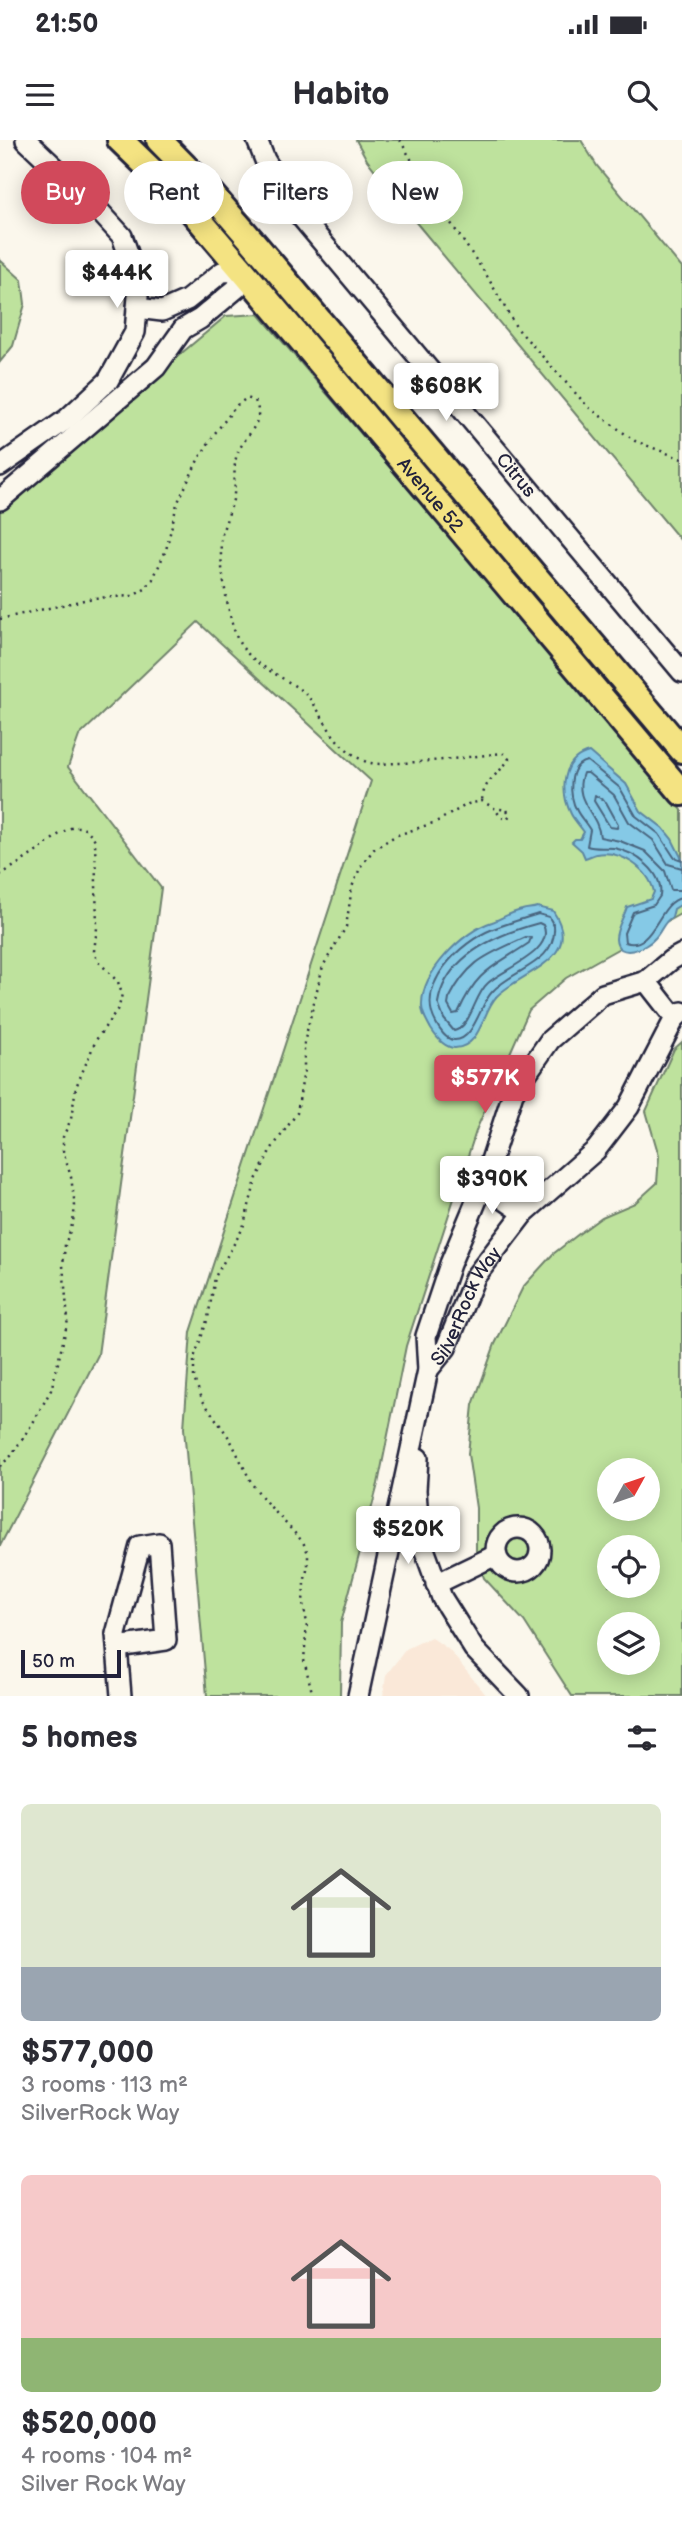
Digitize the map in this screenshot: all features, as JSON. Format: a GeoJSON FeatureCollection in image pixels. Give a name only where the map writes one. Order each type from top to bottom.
{"type":"FeatureCollection","features":[{"type":"Feature","properties":{"kind":"main road","name":"Avenue 52"},"geometry":{"type":"LineString","coordinates":[[120,140],[185,203],[682,793]]}},
{"type":"Feature","properties":{"kind":"main road","name":"Avenue 52"},"geometry":{"type":"LineString","coordinates":[[159,140],[253,242],[682,750]]}},
{"type":"Feature","properties":{"kind":"street"},"geometry":{"type":"LineString","coordinates":[[0,466],[67,419],[108,381],[135,332],[139,284],[122,236],[90,201],[26,140]]}},
{"type":"Feature","properties":{"kind":"street","name":"Citrus"},"geometry":{"type":"LineString","coordinates":[[257,140],[265,160],[297,212],[682,671]]}},
{"type":"Feature","properties":{"kind":"street"},"geometry":{"type":"LineString","coordinates":[[0,500],[156,367],[183,329],[200,319],[237,288],[243,271],[222,272],[187,300],[162,311],[137,308]]}},
{"type":"Feature","properties":{"kind":"street"},"geometry":{"type":"LineString","coordinates":[[162,311],[183,329]]}},
{"type":"Feature","properties":{"kind":"street","name":"SilverRock Way"},"geometry":{"type":"LineString","coordinates":[[358,1696],[428,1370],[426,1336],[513,1093],[550,1040],[603,994],[646,981],[682,954]]}},
{"type":"Feature","properties":{"kind":"street"},"geometry":{"type":"LineString","coordinates":[[646,981],[679,1015]]}},
{"type":"Feature","properties":{"kind":"street","name":"SilverRock Way"},"geometry":{"type":"LineString","coordinates":[[428,1370],[446,1348],[475,1277],[524,1213],[596,1150],[629,1107],[679,1015]]}},
{"type":"Feature","properties":{"kind":"street"},"geometry":{"type":"LineString","coordinates":[[482,1185],[524,1213]]}},
{"type":"Feature","properties":{"kind":"street"},"geometry":{"type":"LineString","coordinates":[[421,1394],[416,1490],[418,1535],[442,1598],[474,1649],[519,1696]]}},
{"type":"Feature","properties":{"kind":"street"},"geometry":{"type":"LineString","coordinates":[[117,1647],[166,1640],[159,1543],[140,1546],[116,1634],[117,1647],[121,1696]]}},
{"type":"Feature","properties":{"kind":"street"},"geometry":{"type":"LineString","coordinates":[[436,1584],[496,1555]]}},
{"type":"Feature","properties":{"kind":"path"},"geometry":{"type":"LineString","coordinates":[[400,140],[431,194],[482,267],[516,327],[589,407],[635,441],[682,459]]}},
{"type":"Feature","properties":{"kind":"path"},"geometry":{"type":"LineString","coordinates":[[0,619],[93,597],[133,596],[145,589],[153,579],[166,550],[177,504],[198,460],[237,405],[247,398],[255,401],[260,410],[258,420],[239,451],[235,463],[234,496],[221,541],[225,586],[234,632],[241,646],[257,663],[301,691],[319,709],[332,734],[341,744],[372,764],[414,763],[503,753],[509,759],[482,790],[482,801]]}},
{"type":"Feature","properties":{"kind":"path"},"geometry":{"type":"LineString","coordinates":[[313,1696],[304,1660],[307,1623],[303,1604],[304,1583],[309,1566],[308,1553],[303,1542],[252,1484],[230,1439],[203,1401],[194,1379],[194,1358],[208,1318],[215,1278],[243,1228],[256,1180],[270,1151],[297,1112],[304,1070],[304,1043],[323,966],[346,927],[352,887],[361,866],[374,849],[395,836],[436,822],[468,804],[482,801],[494,808]]}},
{"type":"Feature","properties":{"kind":"path"},"geometry":{"type":"LineString","coordinates":[[0,875],[43,847],[60,832],[71,828],[82,828],[90,832],[95,840],[97,898],[94,951],[97,960],[118,982],[122,994],[120,1007],[96,1040],[76,1087],[71,1119],[64,1137],[63,1151],[71,1177],[75,1206],[63,1265],[68,1320],[57,1367],[51,1390],[34,1421],[11,1456],[0,1466]]}},
{"type":"Feature","properties":{"kind":"shaded area"},"geometry":{"type":"Polygon","coordinates":[[[431,1637],[449,1650],[487,1696],[383,1696],[386,1675],[406,1649],[431,1637]]]}},
{"type":"Feature","properties":{"kind":"green space"},"geometry":{"type":"Polygon","coordinates":[[[356,140],[581,140],[597,166],[682,268],[682,542],[417,224],[463,224],[463,161],[367,160],[356,140]]]}},
{"type":"Feature","properties":{"kind":"green space"},"geometry":{"type":"Polygon","coordinates":[[[0,260],[22,280],[25,304],[13,346],[0,362],[0,260]]]}},
{"type":"Feature","properties":{"kind":"green space"},"geometry":{"type":"Polygon","coordinates":[[[259,314],[682,810],[682,913],[566,978],[529,1010],[477,1128],[406,1346],[378,1484],[341,1623],[340,1696],[207,1696],[184,1428],[191,1332],[371,781],[198,622],[79,736],[68,767],[161,888],[98,1355],[0,1546],[0,505],[226,316],[259,314]]]}},
{"type":"Feature","properties":{"kind":"green space"},"geometry":{"type":"Polygon","coordinates":[[[682,1042],[682,1696],[572,1696],[524,1621],[484,1578],[476,1554],[476,1508],[468,1454],[473,1405],[495,1344],[523,1287],[553,1254],[580,1233],[602,1217],[635,1203],[657,1183],[659,1156],[646,1111],[674,1049],[682,1042]]]}},
{"type":"Feature","properties":{"kind":"water"},"geometry":{"type":"Polygon","coordinates":[[[589,752],[626,784],[641,811],[663,828],[682,859],[682,904],[674,909],[672,917],[651,942],[639,949],[621,949],[616,939],[627,907],[651,899],[654,892],[646,876],[632,862],[614,855],[605,853],[585,858],[572,842],[580,839],[584,832],[567,805],[565,777],[573,762],[589,752]]]}},
{"type":"Feature","properties":{"kind":"water"},"geometry":{"type":"Polygon","coordinates":[[[537,907],[553,911],[561,927],[561,941],[556,952],[497,996],[471,1041],[455,1048],[444,1044],[431,1029],[422,1007],[424,992],[437,966],[457,943],[469,934],[514,912],[537,907]]]}}]}
